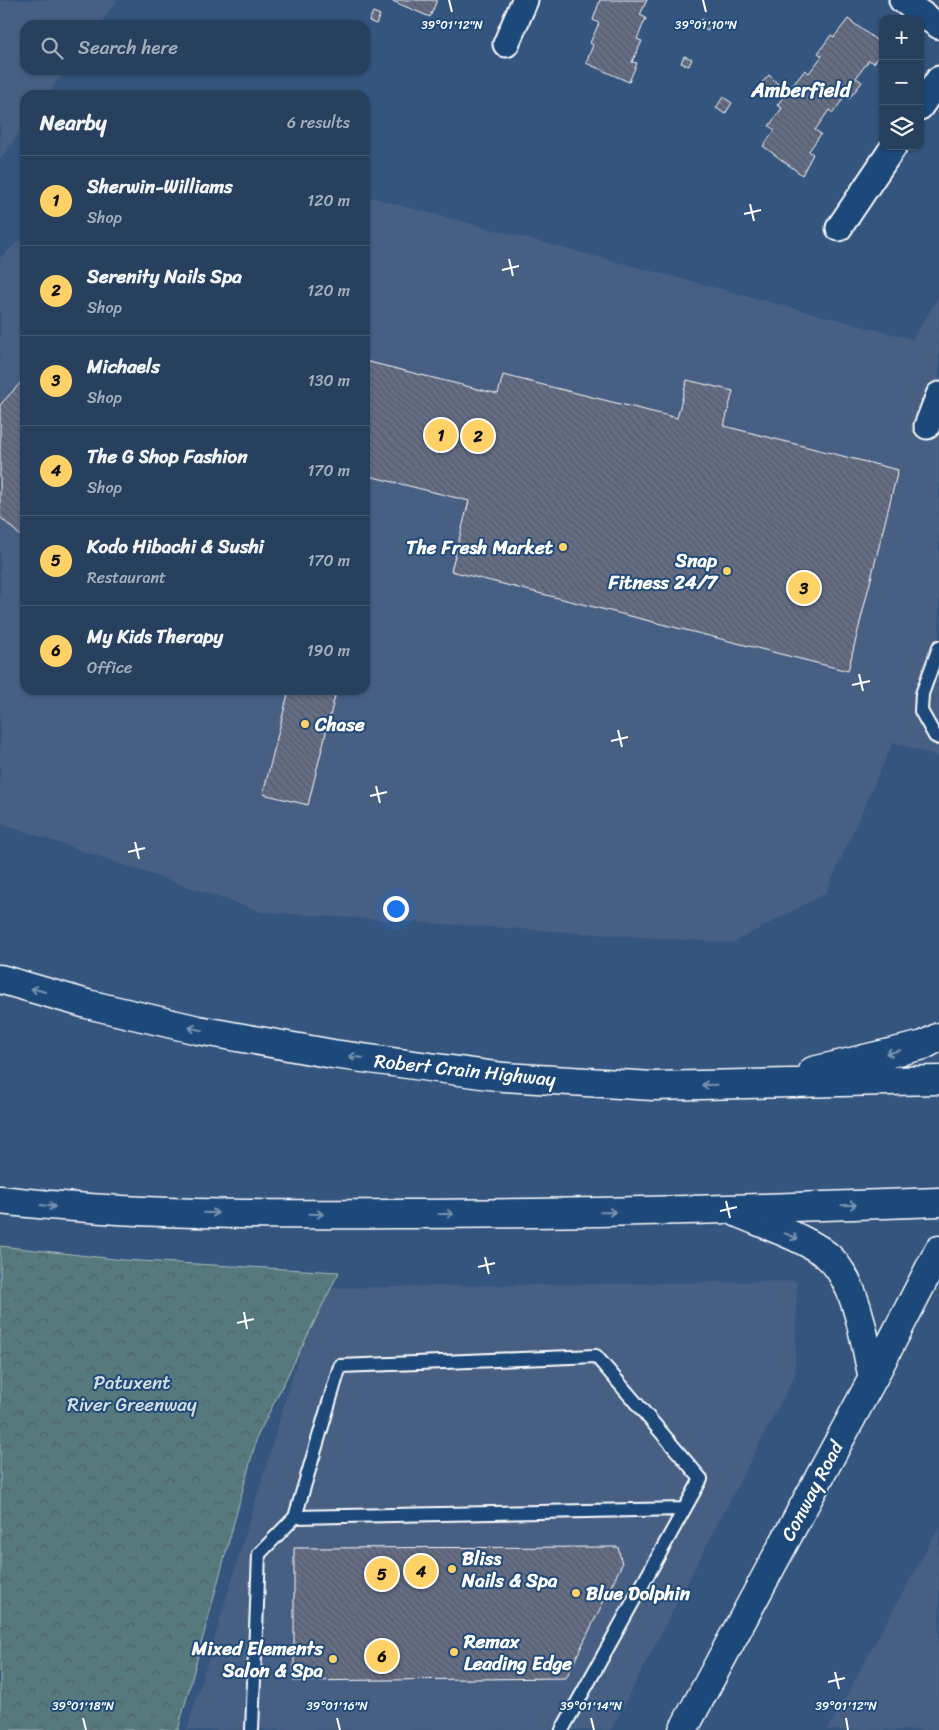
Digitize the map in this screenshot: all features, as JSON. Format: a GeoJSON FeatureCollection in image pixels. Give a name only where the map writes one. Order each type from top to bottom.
{"type":"FeatureCollection","features":[{"type":"Feature","properties":{"kind":"main road","name":"Robert Crain Highway"},"geometry":{"type":"LineString","coordinates":[[0,979],[87,1004],[198,1030],[333,1054],[504,1077],[653,1086],[939,1080]]}},
{"type":"Feature","properties":{"kind":"main road"},"geometry":{"type":"LineString","coordinates":[[758,1084],[924,1045],[939,1037]]}},
{"type":"Feature","properties":{"kind":"main road"},"geometry":{"type":"LineString","coordinates":[[0,1200],[58,1207],[194,1213],[494,1214],[730,1210],[939,1202]]}},
{"type":"Feature","properties":{"kind":"main road"},"geometry":{"type":"LineString","coordinates":[[730,1210],[808,1244],[831,1260],[844,1278],[853,1298],[873,1378]]}},
{"type":"Feature","properties":{"kind":"main road","name":"Conway Road"},"geometry":{"type":"LineString","coordinates":[[690,1728],[939,1250]]}},
{"type":"Feature","properties":{"kind":"street"},"geometry":{"type":"LineString","coordinates":[[506,44],[525,0]]}},
{"type":"Feature","properties":{"kind":"street"},"geometry":{"type":"LineString","coordinates":[[902,0],[939,26]]}},
{"type":"Feature","properties":{"kind":"street"},"geometry":{"type":"LineString","coordinates":[[921,105],[939,79]]}},
{"type":"Feature","properties":{"kind":"street"},"geometry":{"type":"LineString","coordinates":[[839,228],[891,150]]}},
{"type":"Feature","properties":{"kind":"street"},"geometry":{"type":"LineString","coordinates":[[927,426],[939,395]]}},
{"type":"Feature","properties":{"kind":"lane"},"geometry":{"type":"LineString","coordinates":[[939,647],[922,694],[921,711],[935,736],[939,738]]}},
{"type":"Feature","properties":{"kind":"lane"},"geometry":{"type":"LineString","coordinates":[[252,1730],[259,1554],[296,1517],[340,1366],[596,1356],[701,1479],[562,1730]]}},
{"type":"Feature","properties":{"kind":"lane"},"geometry":{"type":"LineString","coordinates":[[296,1517],[684,1509]]}},
{"type":"Feature","properties":{"kind":"shaded area"},"geometry":{"type":"Polygon","coordinates":[[[0,0],[118,0],[103,20],[20,20],[20,75],[62,75],[51,90],[20,90],[20,132],[0,159],[0,0]]]}},
{"type":"Feature","properties":{"kind":"shaded area"},"geometry":{"type":"Polygon","coordinates":[[[370,197],[912,339],[939,297],[939,757],[893,742],[826,893],[733,943],[262,912],[0,823],[0,258],[20,240],[20,695],[370,695],[370,197]]]}},
{"type":"Feature","properties":{"kind":"shaded area"},"geometry":{"type":"Polygon","coordinates":[[[797,1281],[795,1375],[611,1730],[187,1730],[319,1288],[797,1281]]]}},
{"type":"Feature","properties":{"kind":"shaded area"},"geometry":{"type":"Polygon","coordinates":[[[939,1527],[939,1730],[827,1730],[939,1527]]]}},
{"type":"Feature","properties":{"kind":"green space","name":"Patuxent River Greenway"},"geometry":{"type":"Polygon","coordinates":[[[0,1246],[123,1260],[339,1272],[257,1437],[178,1730],[0,1730],[0,1246]]]}},
{"type":"Feature","properties":{"kind":"building"},"geometry":{"type":"Polygon","coordinates":[[[390,0],[437,0],[430,17],[390,0]]]}},
{"type":"Feature","properties":{"kind":"building"},"geometry":{"type":"Polygon","coordinates":[[[600,0],[647,0],[640,15],[646,18],[637,39],[642,41],[632,62],[637,63],[629,82],[586,63],[593,45],[590,43],[599,23],[593,20],[600,0]]]}},
{"type":"Feature","properties":{"kind":"building"},"geometry":{"type":"Polygon","coordinates":[[[373,12],[380,15],[376,24],[369,20],[373,12]]]}},
{"type":"Feature","properties":{"kind":"building"},"geometry":{"type":"Polygon","coordinates":[[[702,19],[711,24],[708,31],[699,27],[702,19]]]}},
{"type":"Feature","properties":{"kind":"building"},"geometry":{"type":"Polygon","coordinates":[[[848,19],[879,42],[879,56],[874,63],[869,60],[856,78],[862,82],[849,99],[845,96],[833,113],[829,110],[815,130],[821,134],[809,151],[813,154],[802,175],[763,146],[775,130],[769,126],[782,108],[777,105],[805,70],[809,73],[822,56],[818,53],[831,35],[834,37],[848,19]]]}},
{"type":"Feature","properties":{"kind":"building"},"geometry":{"type":"Polygon","coordinates":[[[684,56],[692,59],[689,66],[681,63],[684,56]]]}},
{"type":"Feature","properties":{"kind":"building"},"geometry":{"type":"Polygon","coordinates":[[[769,75],[778,84],[768,95],[759,86],[769,75]]]}},
{"type":"Feature","properties":{"kind":"building"},"geometry":{"type":"Polygon","coordinates":[[[723,97],[732,103],[725,114],[716,108],[723,97]]]}},
{"type":"Feature","properties":{"kind":"building"},"geometry":{"type":"Polygon","coordinates":[[[370,362],[498,394],[503,375],[677,418],[687,380],[733,391],[724,426],[898,470],[848,671],[451,571],[469,501],[370,476],[370,362]]]}},
{"type":"Feature","properties":{"kind":"building"},"geometry":{"type":"Polygon","coordinates":[[[20,383],[20,535],[0,517],[0,405],[20,383]]]}},
{"type":"Feature","properties":{"kind":"building","name":"Chase"},"geometry":{"type":"Polygon","coordinates":[[[288,695],[335,695],[308,805],[263,794],[288,695]]]}},
{"type":"Feature","properties":{"kind":"building"},"geometry":{"type":"Polygon","coordinates":[[[618,1547],[622,1564],[566,1678],[294,1681],[294,1548],[618,1547]]]}},
{"type":"Feature","properties":{"kind":"place","name":"Sherwin-Williams"},"geometry":{"type":"Point","coordinates":[441,435]}},
{"type":"Feature","properties":{"kind":"place","name":"Serenity Nails Spa"},"geometry":{"type":"Point","coordinates":[478,436]}},
{"type":"Feature","properties":{"kind":"place","name":"The Fresh Market"},"geometry":{"type":"Point","coordinates":[563,547]}},
{"type":"Feature","properties":{"kind":"place","name":"Snap Fitness 24/7"},"geometry":{"type":"Point","coordinates":[727,571]}},
{"type":"Feature","properties":{"kind":"place","name":"Michaels"},"geometry":{"type":"Point","coordinates":[804,588]}},
{"type":"Feature","properties":{"kind":"place","name":"Chase"},"geometry":{"type":"Point","coordinates":[305,724]}},
{"type":"Feature","properties":{"kind":"place","name":"Bliss Nails & Spa"},"geometry":{"type":"Point","coordinates":[452,1569]}},
{"type":"Feature","properties":{"kind":"place","name":"The G Shop Fashion"},"geometry":{"type":"Point","coordinates":[421,1571]}},
{"type":"Feature","properties":{"kind":"place","name":"Kodo Hibachi & Sushi"},"geometry":{"type":"Point","coordinates":[382,1574]}},
{"type":"Feature","properties":{"kind":"place","name":"Blue Dolphin"},"geometry":{"type":"Point","coordinates":[576,1593]}},
{"type":"Feature","properties":{"kind":"place","name":"Remax Leading Edge"},"geometry":{"type":"Point","coordinates":[454,1652]}},
{"type":"Feature","properties":{"kind":"place","name":"My Kids Therapy"},"geometry":{"type":"Point","coordinates":[382,1656]}},
{"type":"Feature","properties":{"kind":"place","name":"Mixed Elements Salon & Spa"},"geometry":{"type":"Point","coordinates":[333,1659]}},
{"type":"Feature","properties":{"kind":"district","name":"Amberfield"},"geometry":{"type":"Point","coordinates":[801,90]}}]}
